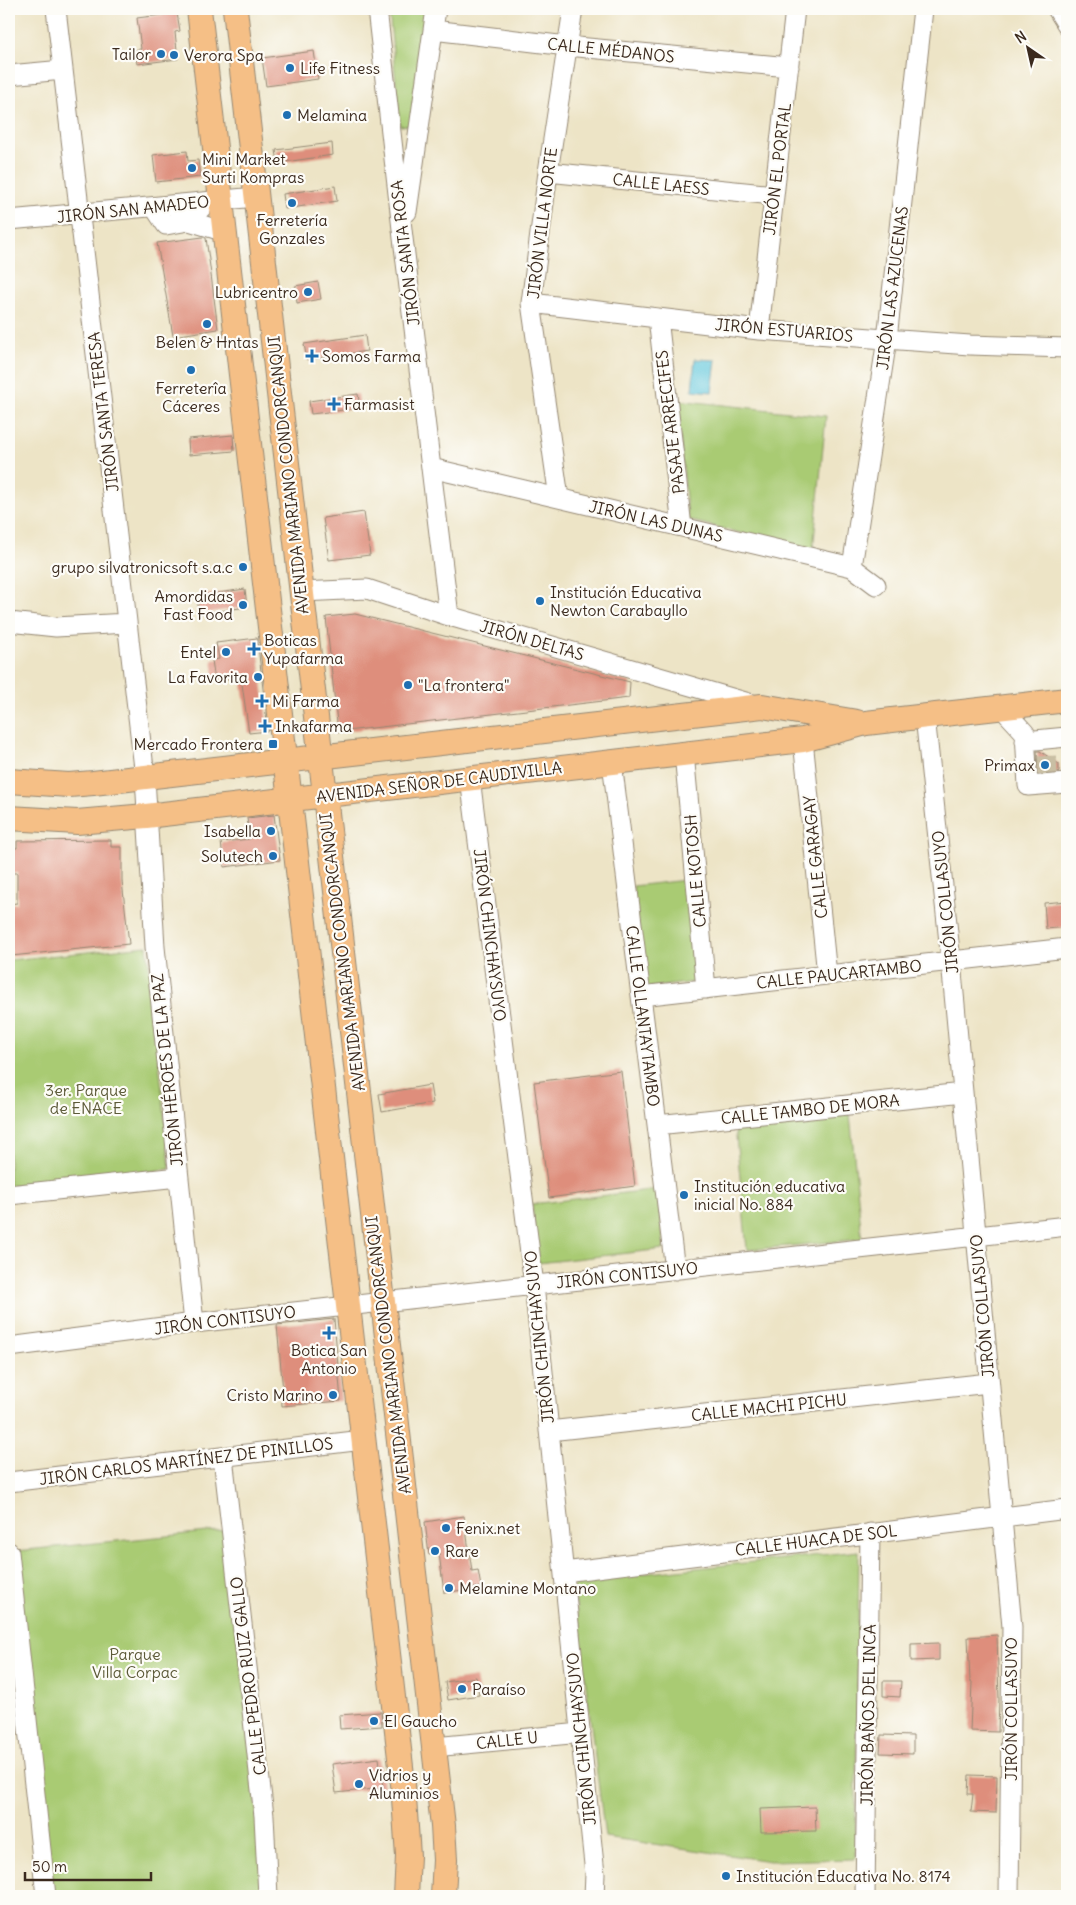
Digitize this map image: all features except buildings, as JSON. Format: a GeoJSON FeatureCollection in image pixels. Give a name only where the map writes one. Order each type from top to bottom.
{"type":"FeatureCollection","features":[{"type":"Feature","properties":{"kind":"main road","name":"AVENIDA MARIANO CONDORCANQUI"},"geometry":{"type":"LineString","coordinates":[[199,9],[214,201],[225,232],[403,1784],[408,1856],[406,1896]]}},
{"type":"Feature","properties":{"kind":"main road","name":"AVENIDA MARIANO CONDORCANQUI"},"geometry":{"type":"LineString","coordinates":[[235,9],[443,1826],[443,1896]]}},
{"type":"Feature","properties":{"kind":"main road","name":"AVENIDA SEÑOR DE CAUDIVILLA"},"geometry":{"type":"LineString","coordinates":[[9,818],[77,822],[146,816],[803,740],[866,723],[1067,700]]}},
{"type":"Feature","properties":{"kind":"main road","name":"AVENIDA SEÑOR DE CAUDIVILLA"},"geometry":{"type":"LineString","coordinates":[[9,781],[68,785],[762,706],[866,723]]}},
{"type":"Feature","properties":{"kind":"street","name":"JIRÓN SANTA TERESA"},"geometry":{"type":"LineString","coordinates":[[56,9],[145,777],[146,816]]}},
{"type":"Feature","properties":{"kind":"street","name":"JIRÓN SANTA ROSA"},"geometry":{"type":"LineString","coordinates":[[378,9],[403,238],[449,616]]}},
{"type":"Feature","properties":{"kind":"street"},"geometry":{"type":"LineString","coordinates":[[403,238],[436,9]]}},
{"type":"Feature","properties":{"kind":"street","name":"JIRÓN VILLA NORTE"},"geometry":{"type":"LineString","coordinates":[[559,498],[531,303],[548,172],[573,9]]}},
{"type":"Feature","properties":{"kind":"street","name":"JIRÓN EL PORTAL"},"geometry":{"type":"LineString","coordinates":[[758,330],[795,9]]}},
{"type":"Feature","properties":{"kind":"street","name":"JIRÓN LAS AZUCENAS"},"geometry":{"type":"LineString","coordinates":[[852,567],[887,339],[923,9]]}},
{"type":"Feature","properties":{"kind":"street"},"geometry":{"type":"LineString","coordinates":[[1057,9],[1067,25]]}},
{"type":"Feature","properties":{"kind":"street","name":"CALLE MÉDANOS"},"geometry":{"type":"LineString","coordinates":[[433,30],[567,46],[789,67]]}},
{"type":"Feature","properties":{"kind":"street"},"geometry":{"type":"LineString","coordinates":[[9,75],[64,70]]}},
{"type":"Feature","properties":{"kind":"street","name":"CALLE LAESS"},"geometry":{"type":"LineString","coordinates":[[548,172],[774,195]]}},
{"type":"Feature","properties":{"kind":"street","name":"JIRÓN SAN AMADEO"},"geometry":{"type":"LineString","coordinates":[[9,220],[256,197]]}},
{"type":"Feature","properties":{"kind":"street"},"geometry":{"type":"LineString","coordinates":[[189,221],[214,201]]}},
{"type":"Feature","properties":{"kind":"street"},"geometry":{"type":"LineString","coordinates":[[154,207],[166,224],[189,221],[225,232]]}},
{"type":"Feature","properties":{"kind":"street","name":"JIRÓN ESTUARIOS"},"geometry":{"type":"LineString","coordinates":[[531,303],[758,330],[970,345],[1067,348]]}},
{"type":"Feature","properties":{"kind":"street","name":"PASAJE ARRECIFES"},"geometry":{"type":"LineString","coordinates":[[658,318],[682,527]]}},
{"type":"Feature","properties":{"kind":"street","name":"JIRÓN LAS DUNAS"},"geometry":{"type":"LineString","coordinates":[[431,468],[852,567],[876,585]]}},
{"type":"Feature","properties":{"kind":"street","name":"JIRÓN DELTAS"},"geometry":{"type":"LineString","coordinates":[[302,592],[367,589],[449,616],[762,706]]}},
{"type":"Feature","properties":{"kind":"street"},"geometry":{"type":"LineString","coordinates":[[9,622],[56,627],[127,623]]}},
{"type":"Feature","properties":{"kind":"street"},"geometry":{"type":"LineString","coordinates":[[1002,708],[1025,733],[1028,786],[1051,767],[1067,737]]}},
{"type":"Feature","properties":{"kind":"street","name":"JIRÓN COLLASUYO"},"geometry":{"type":"LineString","coordinates":[[925,716],[951,961],[1012,1627],[1010,1896]]}},
{"type":"Feature","properties":{"kind":"street","name":"CALLE GARAGAY"},"geometry":{"type":"LineString","coordinates":[[803,740],[827,975]]}},
{"type":"Feature","properties":{"kind":"street"},"geometry":{"type":"LineString","coordinates":[[1025,740],[1051,767]]}},
{"type":"Feature","properties":{"kind":"street","name":"CALLE KOTOSH"},"geometry":{"type":"LineString","coordinates":[[684,754],[706,989]]}},
{"type":"Feature","properties":{"kind":"street","name":"CALLE OLLANTAYTAMBO"},"geometry":{"type":"LineString","coordinates":[[612,762],[675,1270]]}},
{"type":"Feature","properties":{"kind":"street","name":"JIRÓN CHINCHAYSUYO"},"geometry":{"type":"LineString","coordinates":[[470,778],[534,1285],[595,1874],[594,1896]]}},
{"type":"Feature","properties":{"kind":"street","name":"JIRÓN HÉROES DE LA PAZ"},"geometry":{"type":"LineString","coordinates":[[146,816],[155,947],[194,1323]]}},
{"type":"Feature","properties":{"kind":"street","name":"CALLE PAUCARTAMBO"},"geometry":{"type":"LineString","coordinates":[[641,996],[1067,948]]}},
{"type":"Feature","properties":{"kind":"street","name":"CALLE TAMBO DE MORA"},"geometry":{"type":"LineString","coordinates":[[657,1126],[963,1093]]}},
{"type":"Feature","properties":{"kind":"street"},"geometry":{"type":"LineString","coordinates":[[9,1195],[178,1177]]}},
{"type":"Feature","properties":{"kind":"street","name":"JIRÓN CONTISUYO"},"geometry":{"type":"LineString","coordinates":[[9,1347],[194,1323],[1067,1226]]}},
{"type":"Feature","properties":{"kind":"street","name":"CALLE MACHI PICHU"},"geometry":{"type":"LineString","coordinates":[[549,1431],[989,1382]]}},
{"type":"Feature","properties":{"kind":"street","name":"JIRÓN CARLOS MARTÍNEZ DE PINILLOS"},"geometry":{"type":"LineString","coordinates":[[9,1482],[363,1440]]}},
{"type":"Feature","properties":{"kind":"street","name":"CALLE PEDRO RUIZ GALLO"},"geometry":{"type":"LineString","coordinates":[[223,1457],[264,1816],[268,1861],[268,1896]]}},
{"type":"Feature","properties":{"kind":"street","name":"CALLE HUACA DE SOL"},"geometry":{"type":"LineString","coordinates":[[564,1572],[1067,1509]]}},
{"type":"Feature","properties":{"kind":"street","name":"JIRÓN BAÑOS DEL INCA"},"geometry":{"type":"LineString","coordinates":[[865,1896],[870,1533]]}},
{"type":"Feature","properties":{"kind":"street"},"geometry":{"type":"LineString","coordinates":[[9,1552],[46,1896]]}},
{"type":"Feature","properties":{"kind":"street","name":"CALLE U"},"geometry":{"type":"LineString","coordinates":[[434,1747],[581,1733]]}},
{"type":"Feature","properties":{"kind":"green space"},"geometry":{"type":"Polygon","coordinates":[[[389,9],[429,9],[413,125],[400,126],[389,9]]]}},
{"type":"Feature","properties":{"kind":"green space"},"geometry":{"type":"Polygon","coordinates":[[[677,400],[826,416],[813,551],[688,520],[677,400]]]}},
{"type":"Feature","properties":{"kind":"green space"},"geometry":{"type":"Polygon","coordinates":[[[686,880],[696,982],[644,988],[633,886],[686,880]]]}},
{"type":"Feature","properties":{"kind":"green space","name":"3er. Parque de ENACE"},"geometry":{"type":"Polygon","coordinates":[[[147,946],[170,1169],[9,1186],[9,960],[147,946]]]}},
{"type":"Feature","properties":{"kind":"green space"},"geometry":{"type":"Polygon","coordinates":[[[850,1114],[862,1239],[747,1250],[735,1126],[850,1114]]]}},
{"type":"Feature","properties":{"kind":"green space"},"geometry":{"type":"Polygon","coordinates":[[[658,1189],[664,1249],[538,1263],[532,1204],[658,1189]]]}},
{"type":"Feature","properties":{"kind":"green space","name":"Parque Villa Corpac"},"geometry":{"type":"Polygon","coordinates":[[[227,1530],[262,1859],[262,1896],[52,1896],[16,1551],[227,1530]]]}},
{"type":"Feature","properties":{"kind":"green space"},"geometry":{"type":"Polygon","coordinates":[[[859,1551],[855,1859],[770,1861],[605,1837],[573,1581],[859,1551]]]}},
{"type":"Feature","properties":{"kind":"water"},"geometry":{"type":"Polygon","coordinates":[[[695,359],[716,360],[712,392],[692,390],[695,359]]]}},
{"type":"Feature","properties":{"kind":"tunnel"},"geometry":{"type":"LineString","coordinates":[[1047,756],[1048,774]]}},
{"type":"Feature","properties":{"kind":"place","name":"Tailor"},"geometry":{"type":"Point","coordinates":[161,54]}},
{"type":"Feature","properties":{"kind":"place","name":"Verora Spa"},"geometry":{"type":"Point","coordinates":[174,55]}},
{"type":"Feature","properties":{"kind":"place","name":"Life Fitness"},"geometry":{"type":"Point","coordinates":[290,68]}},
{"type":"Feature","properties":{"kind":"place","name":"Melamina"},"geometry":{"type":"Point","coordinates":[287,115]}},
{"type":"Feature","properties":{"kind":"place","name":"Mini Market Surti Kompras"},"geometry":{"type":"Point","coordinates":[192,168]}},
{"type":"Feature","properties":{"kind":"place","name":"Ferretería Gonzales"},"geometry":{"type":"Point","coordinates":[292,203]}},
{"type":"Feature","properties":{"kind":"place","name":"Lubricentro"},"geometry":{"type":"Point","coordinates":[308,292]}},
{"type":"Feature","properties":{"kind":"place","name":"Belen & Hntas"},"geometry":{"type":"Point","coordinates":[207,324]}},
{"type":"Feature","properties":{"kind":"place","name":"Somos Farma"},"geometry":{"type":"Point","coordinates":[312,356]}},
{"type":"Feature","properties":{"kind":"place","name":"Ferreterîa Cáceres"},"geometry":{"type":"Point","coordinates":[191,370]}},
{"type":"Feature","properties":{"kind":"place","name":"Farmasist"},"geometry":{"type":"Point","coordinates":[334,404]}},
{"type":"Feature","properties":{"kind":"place","name":"grupo silvatronicsoft s.a.c"},"geometry":{"type":"Point","coordinates":[243,567]}},
{"type":"Feature","properties":{"kind":"place","name":"Institución Educativa Newton Carabayllo"},"geometry":{"type":"Point","coordinates":[540,601]}},
{"type":"Feature","properties":{"kind":"place","name":"Amordidas Fast Food"},"geometry":{"type":"Point","coordinates":[243,605]}},
{"type":"Feature","properties":{"kind":"place","name":"Boticas Yupafarma"},"geometry":{"type":"Point","coordinates":[254,649]}},
{"type":"Feature","properties":{"kind":"place","name":"Entel"},"geometry":{"type":"Point","coordinates":[226,652]}},
{"type":"Feature","properties":{"kind":"place","name":"La Favorita"},"geometry":{"type":"Point","coordinates":[258,677]}},
{"type":"Feature","properties":{"kind":"place","name":"\"La frontera\""},"geometry":{"type":"Point","coordinates":[408,685]}},
{"type":"Feature","properties":{"kind":"place","name":"Mi Farma"},"geometry":{"type":"Point","coordinates":[262,701]}},
{"type":"Feature","properties":{"kind":"place","name":"Inkafarma"},"geometry":{"type":"Point","coordinates":[265,726]}},
{"type":"Feature","properties":{"kind":"place","name":"Mercado Frontera"},"geometry":{"type":"Point","coordinates":[273,744]}},
{"type":"Feature","properties":{"kind":"place","name":"Primax"},"geometry":{"type":"Point","coordinates":[1045,765]}},
{"type":"Feature","properties":{"kind":"place","name":"Isabella"},"geometry":{"type":"Point","coordinates":[271,831]}},
{"type":"Feature","properties":{"kind":"place","name":"Solutech"},"geometry":{"type":"Point","coordinates":[273,856]}},
{"type":"Feature","properties":{"kind":"place","name":"Institución educativa inicial No. 884"},"geometry":{"type":"Point","coordinates":[684,1195]}},
{"type":"Feature","properties":{"kind":"place","name":"Botica San Antonio"},"geometry":{"type":"Point","coordinates":[329,1333]}},
{"type":"Feature","properties":{"kind":"place","name":"Cristo Marino"},"geometry":{"type":"Point","coordinates":[333,1395]}},
{"type":"Feature","properties":{"kind":"place","name":"Fenix.net"},"geometry":{"type":"Point","coordinates":[446,1528]}},
{"type":"Feature","properties":{"kind":"place","name":"Rare"},"geometry":{"type":"Point","coordinates":[435,1551]}},
{"type":"Feature","properties":{"kind":"place","name":"Melamine Montano"},"geometry":{"type":"Point","coordinates":[449,1588]}},
{"type":"Feature","properties":{"kind":"place","name":"Paraíso"},"geometry":{"type":"Point","coordinates":[462,1689]}},
{"type":"Feature","properties":{"kind":"place","name":"El Gaucho"},"geometry":{"type":"Point","coordinates":[374,1721]}},
{"type":"Feature","properties":{"kind":"place","name":"Vidrios y Aluminios"},"geometry":{"type":"Point","coordinates":[359,1784]}},
{"type":"Feature","properties":{"kind":"place","name":"Institución Educativa No. 8174"},"geometry":{"type":"Point","coordinates":[726,1876]}}]}
